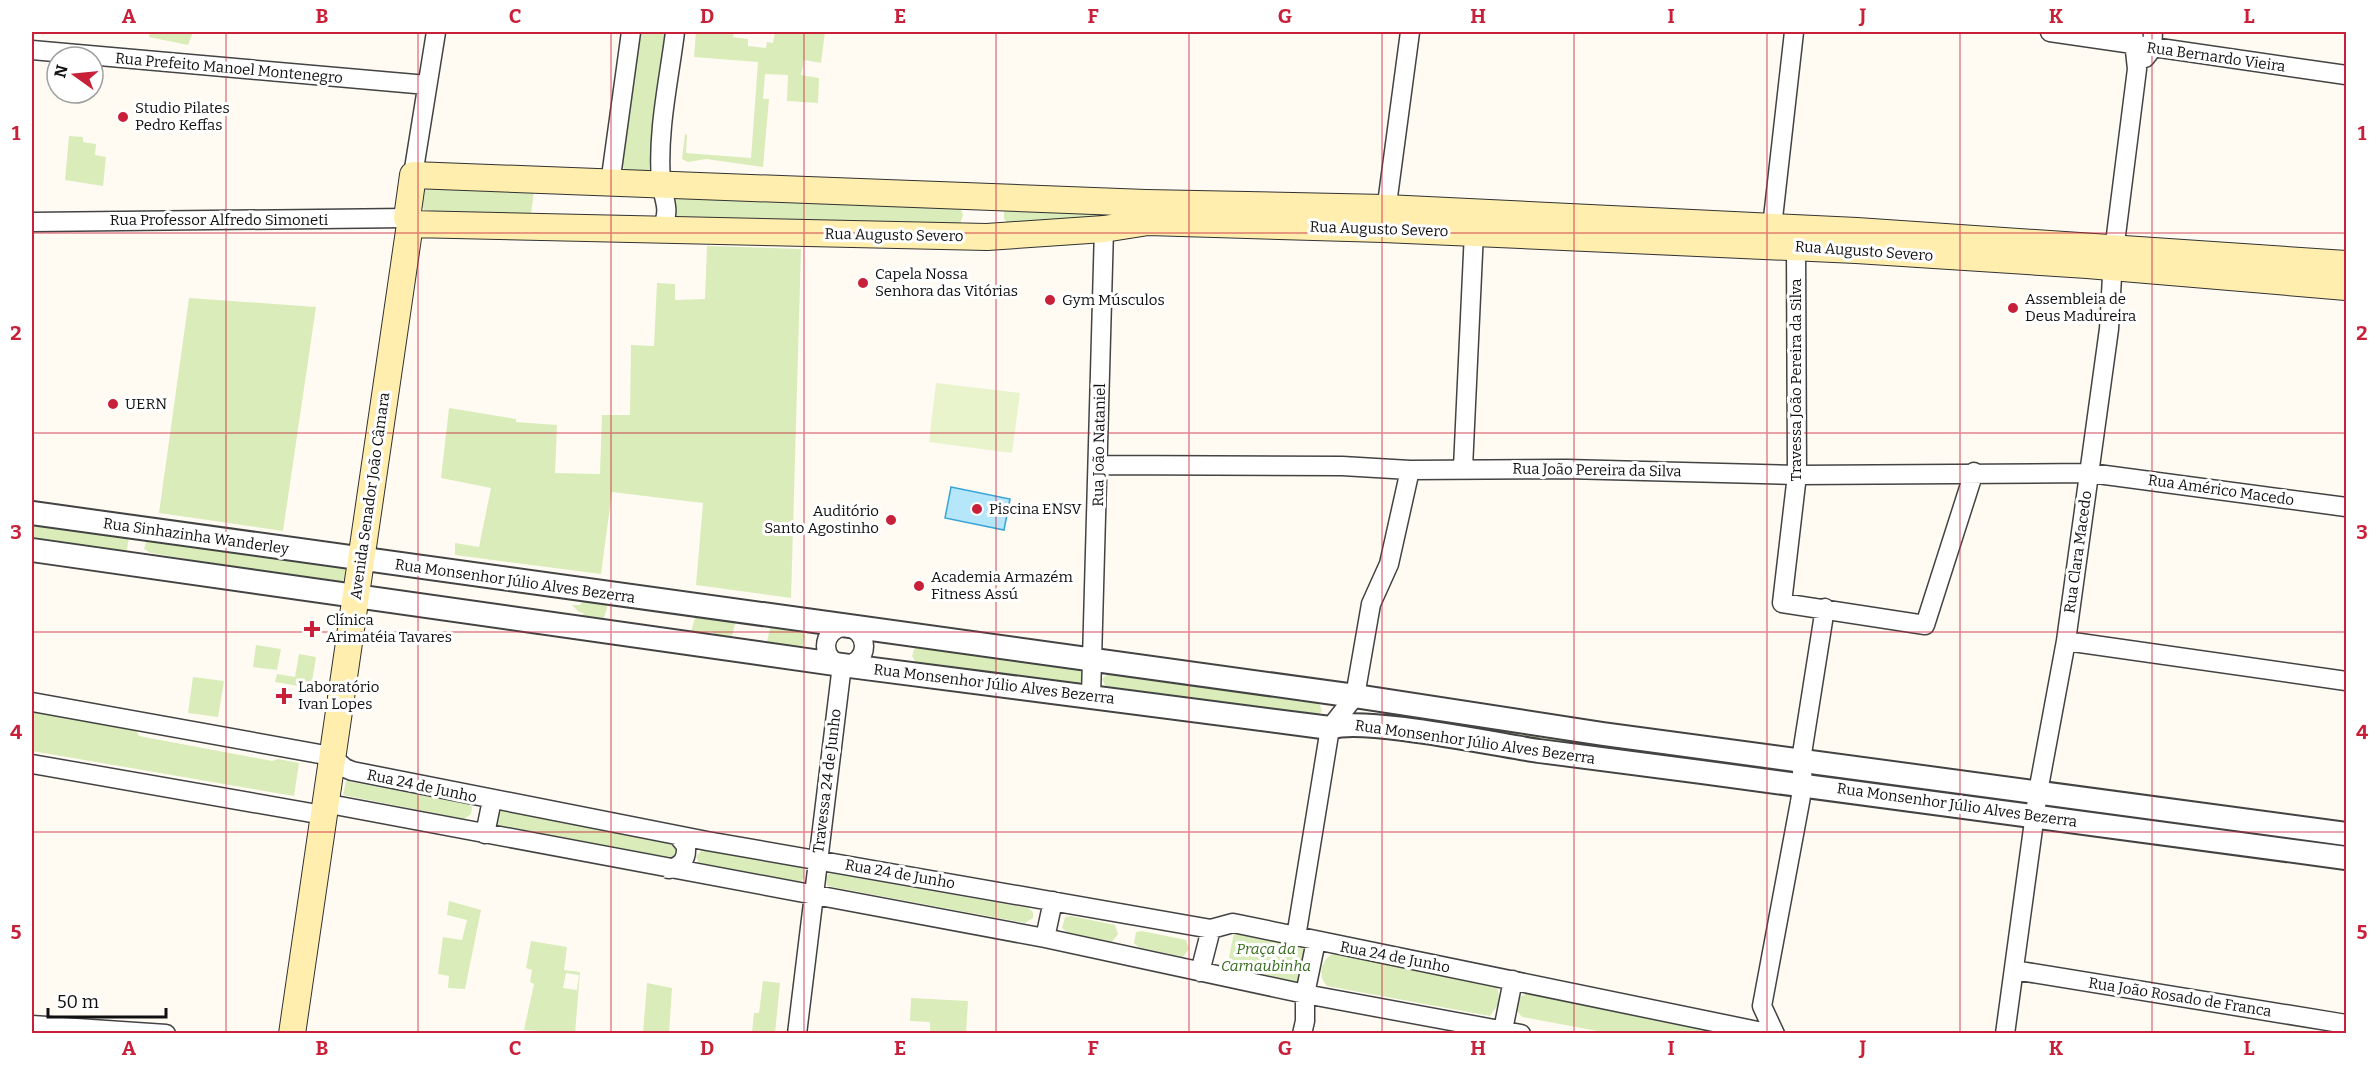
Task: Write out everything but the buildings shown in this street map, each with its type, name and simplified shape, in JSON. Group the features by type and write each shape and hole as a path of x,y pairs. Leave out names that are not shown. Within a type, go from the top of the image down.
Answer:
{"main road":[{"name":"Rua Augusto Severo","path":"413,175 610,184 990,196 1384,219 1474,232 1796,246 1856,240"},
{"name":"Avenida Senador João Câmara","path":"292,1034 409,221 413,175"},
{"path":"959,195 968,211 966,226 960,237"},
{"path":"987,237 978,233 970,218 972,208 990,196"},
{"name":"Rua Augusto Severo","path":"409,221 960,237 1104,228 1148,222 1384,219 1772,227 1856,240 2113,258 2346,264"},
{"name":"Rua Augusto Severo","path":"2113,258 2346,287"}],"street":[{"name":"Avenida Senador João Câmara","path":"413,175 436,32"},
{"path":"610,184 631,32"},
{"path":"661,230 668,202 662,185 660,157 675,32"},
{"path":"1384,219 1410,32"},
{"path":"1772,227 1794,32"},
{"name":"Rua Bernardo Vieira","path":"2050,32 2152,40 2346,75"},
{"name":"Rua Clara Macedo","path":"2005,1034 2038,792 2066,641 2092,473 2109,329 2113,258 2137,69 2133,38"},
{"name":"Rua Clara Macedo","path":"2137,69 2152,40"},
{"name":"Rua Prefeito Manoel Montenegro","path":"32,50 427,85"},
{"name":"Rua Professor Alfredo Simoneti","path":"32,222 409,221"},
{"name":"Rua João Nataniel","path":"1091,696 1094,661 1104,228"},
{"path":"1463,468 1474,232"},
{"name":"Travessa João Pereira da Silva","path":"1796,246 1797,475 1782,603 1925,625 1974,472"},
{"name":"Rua João Pereira da Silva","path":"1098,465 1342,466 1410,470 1463,468 1797,475 2092,473"},
{"path":"1296,937 1330,728 1354,696 1371,604 1389,564 1410,470"},
{"name":"Rua Américo Macedo","path":"2092,473 2346,507"},
{"name":"Rua Sinhazinha Wanderley","path":"32,513 361,558"},
{"path":"133,564 139,528"},
{"path":"32,550 355,596"},
{"name":"Rua Monsenhor Júlio Alves Bezerra","path":"361,558 628,597 2346,834"},
{"name":"Rua Monsenhor Júlio Alves Bezerra","path":"355,596 842,665 1330,728 1341,724 1373,726 1514,747 1803,783 2346,858"},
{"path":"622,634 628,597"},
{"path":"676,642 682,604"},
{"path":"1774,1034 1762,1006 1803,783 1801,760 1826,608"},
{"path":"848,627 861,636 864,646 858,661 842,665 832,661 826,646 827,639 835,630 848,627"},
{"path":"2066,641 2346,681"},
{"name":"Travessa 24 de Junho","path":"797,1034 842,665"},
{"name":"Rua 24 de Junho","path":"32,702 331,756 352,771 678,836 1211,929 1233,923 1774,1034"},
{"path":"32,764 485,834 1045,939 1305,994 1512,1032 1513,980"},
{"path":"485,834 492,800"},
{"path":"669,869 681,864 685,859 686,846 678,836"},
{"path":"701,875 694,866 693,856 698,846 707,841"},
{"path":"1045,939 1053,902"},
{"path":"1200,972 1211,929"},
{"path":"1302,1034 1305,1021 1305,994 1316,941"},
{"name":"Rua João Rosado de Franca","path":"2014,970 2346,1024"},
{"path":"32,1026 166,1034"}],"green space":[{"path":"150,32 193,32 188,45 149,37"},
{"path":"640,32 665,32 649,170 644,173 626,171 622,166"},
{"path":"696,32 729,34 734,32 733,37 748,39 748,46 766,48 767,42 773,43 775,32 825,32 821,63 804,60 801,75 819,78 818,103 787,101 788,75 765,74 763,99 769,99 763,167 706,159 688,162 682,159 685,134 687,135 686,153 751,158 758,62 694,57"},
{"path":"69,136 83,137 83,142 96,144 95,155 106,157 103,186 65,180"},
{"path":"425,188 534,191 531,214 424,211 421,200"},
{"path":"671,196 960,206 963,215 960,224 669,218"},
{"path":"1004,208 1369,214 1110,215 1007,222 1004,219"},
{"path":"707,246 801,249 791,598 696,585 703,503 612,492 601,574 455,555 455,543 479,547 491,488 441,478 449,408 516,419 516,422 557,425 555,473 600,474 602,415 630,415 631,345 654,346 657,283 675,284 675,300 705,299"},
{"path":"189,298 316,307 283,531 159,513"},
{"path":"936,383 1020,393 1012,453 929,442"},
{"path":"32,520 129,537 127,550 120,551 32,538"},
{"path":"147,539 342,567 345,568 345,579 337,585 151,553 144,549"},
{"path":"589,595 606,602 607,608 602,624 576,622 584,613 579,612 572,605 580,605"},
{"path":"696,614 736,620 732,636 713,635 714,632 708,631 707,634 691,632"},
{"path":"771,625 802,630 805,636 802,648 773,650 776,642 770,644 767,641"},
{"path":"916,644 1078,668 1081,673 1080,683 1076,687 916,663 912,656"},
{"path":"256,645 281,649 277,670 253,667"},
{"path":"299,654 316,657 311,688 275,682 277,674 295,677"},
{"path":"1109,673 1318,700 1322,711 1316,717 1107,689 1102,679"},
{"path":"193,677 224,681 218,717 188,713"},
{"path":"32,709 134,727 139,736 272,761 278,759 299,763 294,796 32,751"},
{"path":"1384,711 1786,769 1784,773 1683,763 1382,716"},
{"path":"346,781 468,804 472,807 471,814 464,819 343,795"},
{"path":"498,810 676,843 680,852 673,860 496,825"},
{"path":"703,849 801,866 804,870 804,878 798,884 700,866 696,856"},
{"path":"829,873 1028,908 1033,912 1033,918 1025,923 827,886 826,877"},
{"path":"449,901 481,910 465,989 448,988 449,976 438,974 443,937 462,940 467,920 447,915"},
{"path":"1071,916 1115,925 1118,934 1112,942 1067,932 1062,928 1065,917"},
{"path":"1142,931 1186,940 1189,949 1183,957 1138,947 1134,943 1136,932"},
{"name":"Praça da Carnaubinha","path":"1234,933 1305,948 1297,982 1227,967"},
{"path":"531,941 567,947 564,970 580,972 575,1033 524,1030 534,984 530,982 532,970 526,968","holes":["566,973 579,975 577,990 563,988"]},
{"path":"1332,954 1497,986 1500,1002 1490,1016 1327,986 1321,973 1325,961"},
{"path":"763,981 780,983 775,1033 752,1033 754,1013 759,1013"},
{"path":"647,983 672,988 669,1033 643,1033"},
{"path":"1527,993 1729,1033 1608,1033 1522,1017 1516,1010 1517,999"},
{"path":"911,998 968,1001 966,1033 930,1033 930,1022 910,1021"}],"water":[{"name":"Piscina ENSV","path":"951,487 1010,499 1004,530 945,518"}],"place":[{"name":"Studio Pilates Pedro Keffas","path":"123,117"},
{"name":"Capela Nossa Senhora das Vitórias","path":"863,283"},
{"name":"Gym Músculos","path":"1050,300"},
{"name":"Assembleia de Deus Madureira","path":"2013,308"},
{"name":"UERN","path":"113,404"},
{"name":"Piscina ENSV","path":"977,509"},
{"name":"Auditório Santo Agostinho","path":"891,520"},
{"name":"Academia Armazém Fitness Assú","path":"919,586"},
{"name":"Clínica Arimatéia Tavares","path":"312,629"},
{"name":"Laboratório Ivan Lopes","path":"284,696"}]}
